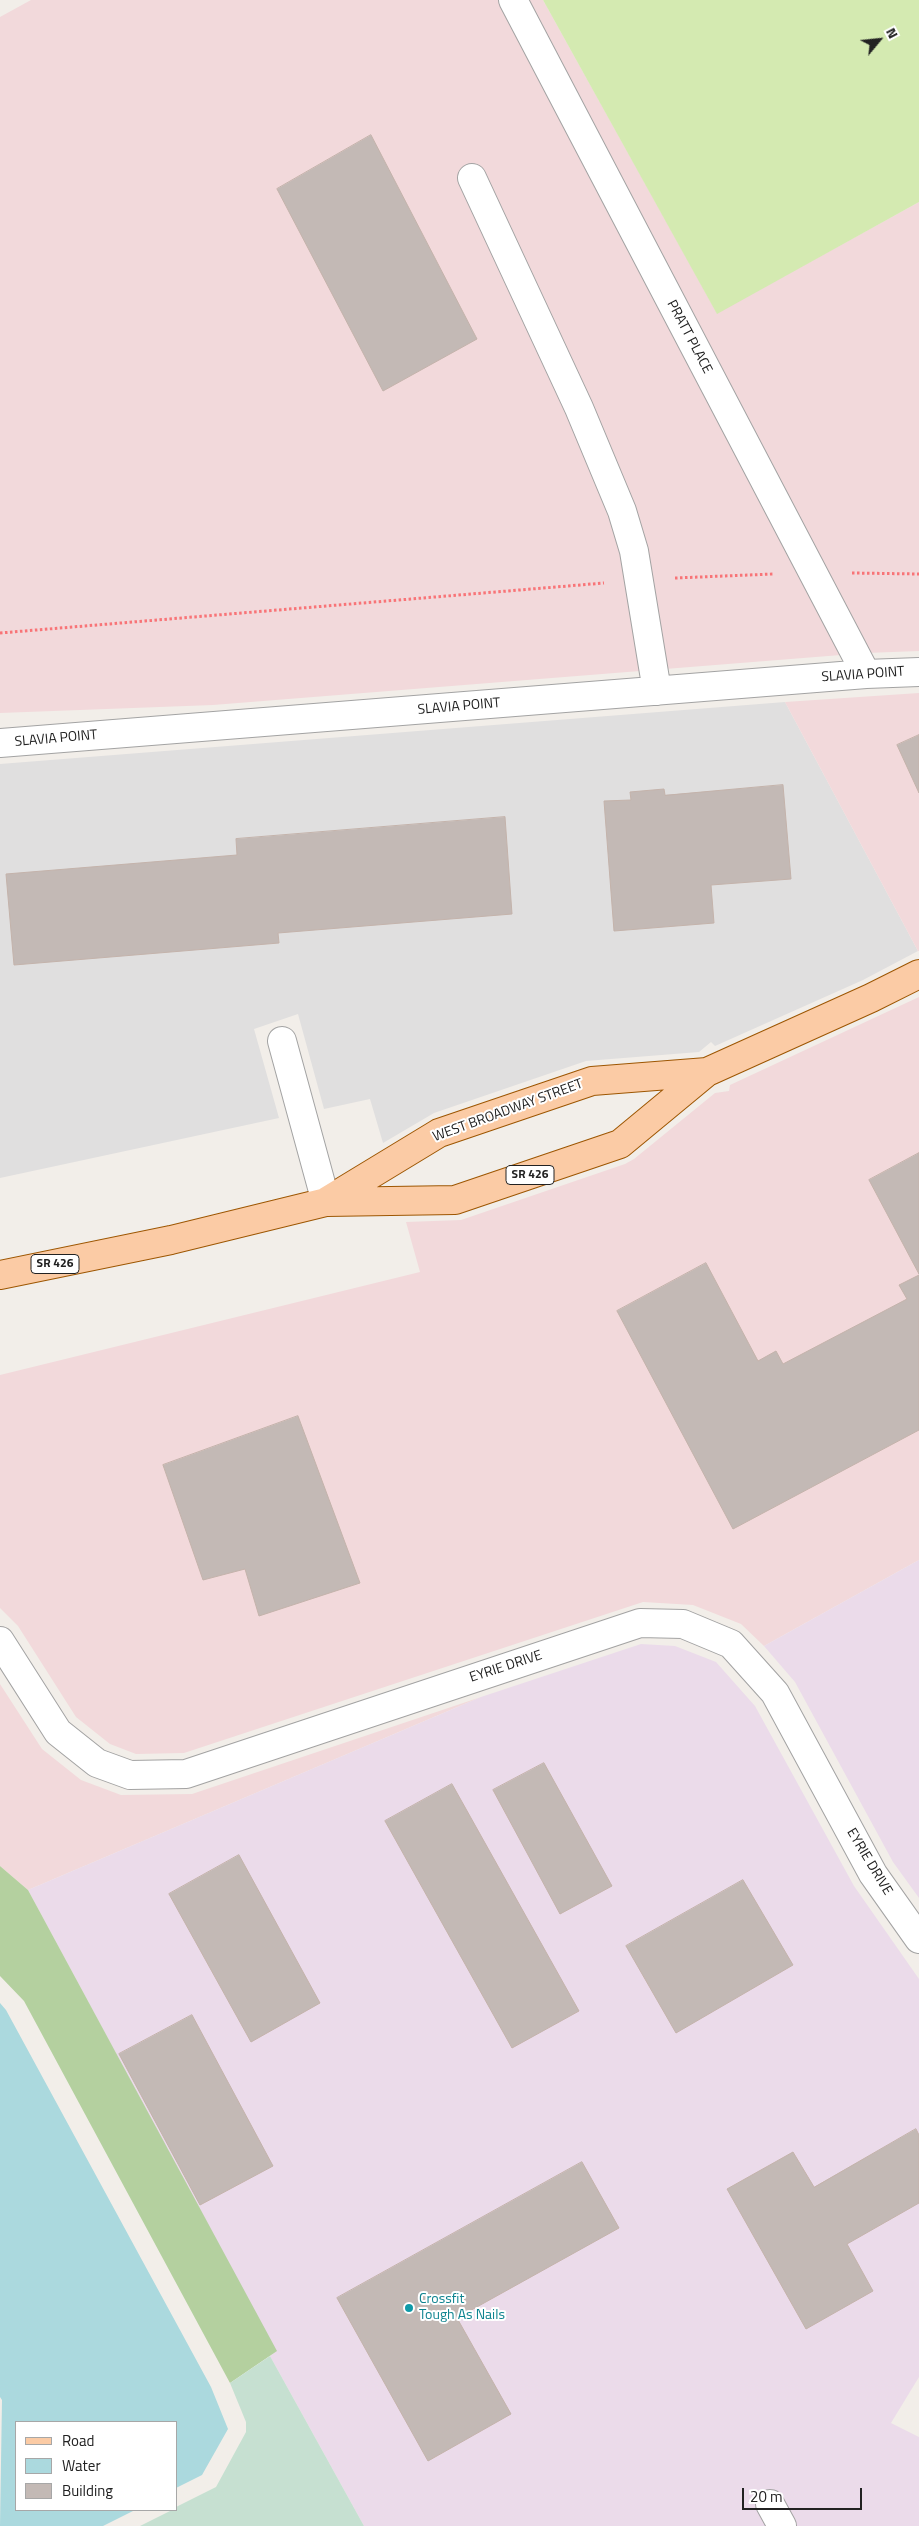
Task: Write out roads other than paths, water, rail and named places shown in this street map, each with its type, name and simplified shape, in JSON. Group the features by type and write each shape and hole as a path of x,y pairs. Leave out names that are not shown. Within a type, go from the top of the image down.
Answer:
{"main road":[{"name":"WEST BROADWAY STREET","path":"0,1275 171,1240 326,1202 455,1200 620,1144 707,1072 871,998 919,974"},
{"name":"WEST BROADWAY STREET","path":"326,1202 439,1133 592,1081 707,1072"}],"street":[{"name":"PRATT PLACE","path":"513,0 866,674"},
{"path":"472,178 603,462 634,551 657,691"},
{"name":"SLAVIA POINT","path":"0,743 866,674 919,672"},
{"path":"282,1041 326,1202"},
{"name":"EYRIE DRIVE","path":"0,1641 58,1732 97,1763 130,1775 186,1774 640,1623 683,1624 731,1644 775,1693 873,1874 919,1938"}],"water":[{"path":"0,2003 6,2010 211,2387 228,2429 202,2475 178,2487 178,2421 15,2421 15,2511 133,2511 103,2526 0,2526 2,2400 0,2397"}],"place":[{"name":"Crossfit Tough As Nails","path":"409,2308"}]}
